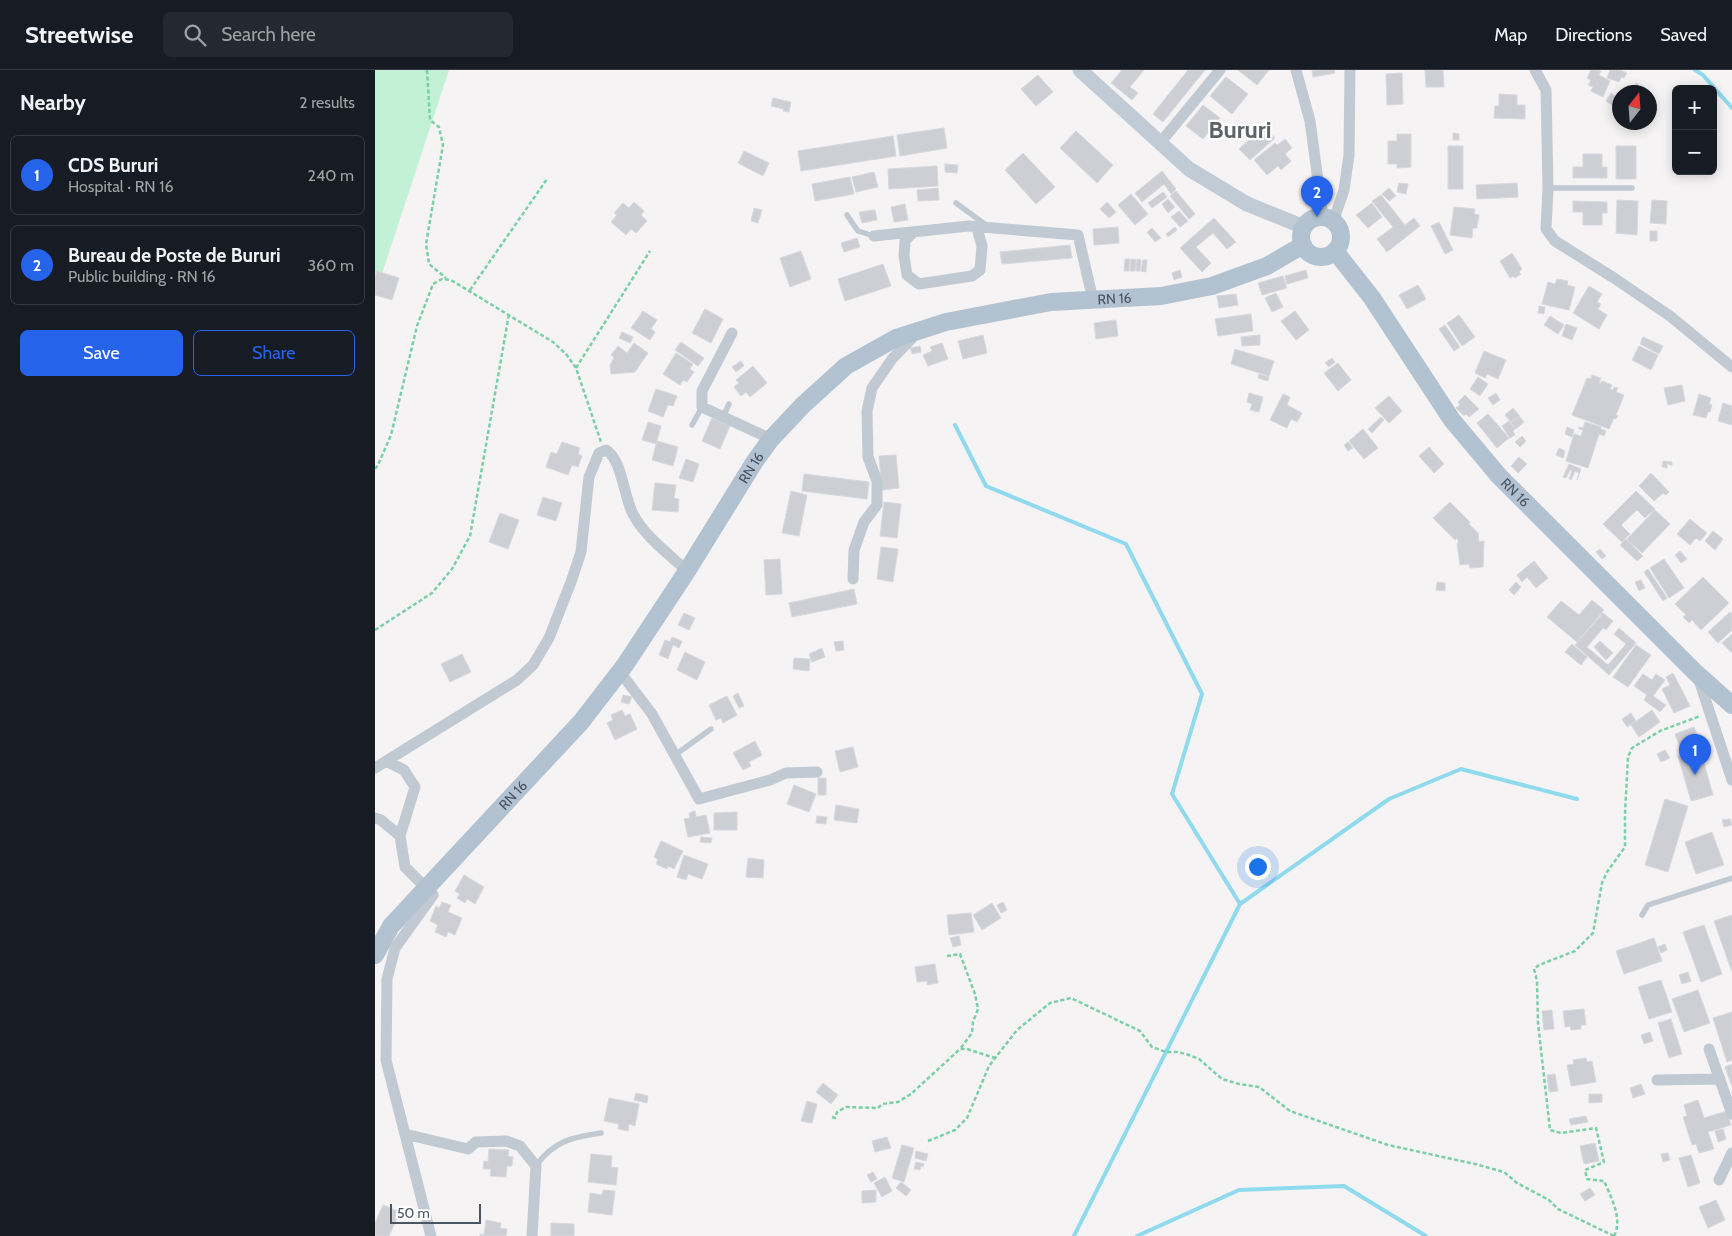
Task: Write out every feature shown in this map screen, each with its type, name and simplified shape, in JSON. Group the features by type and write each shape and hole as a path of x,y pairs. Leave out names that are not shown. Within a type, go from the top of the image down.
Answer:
{"main road":[{"path":"1312,220 1328,220 1340,233 1339,246 1335,251 1324,257 1312,255 1303,246 1301,233 1304,227 1312,220"},
{"name":"RN 16","path":"375,955 391,926 581,722 620,672 771,439 803,405 846,366 895,338 945,322 1051,302 1161,296 1212,286 1267,266 1303,246"},
{"name":"RN 16","path":"1335,251 1372,298 1452,420 1499,476 1697,673 1732,705"}],"street":[{"path":"1160,143 1219,70"},
{"path":"1296,70 1310,121 1328,220"},
{"path":"1328,220 1343,190 1349,154 1349,70"},
{"path":"1535,70 1546,90 1548,188 1546,229 1555,242 1614,278 1670,316 1732,367"},
{"path":"1089,73 1189,169 1247,204 1304,227"},
{"path":"874,236 969,226 1077,235 1093,300"},
{"path":"913,232 905,241 904,256 907,275 919,284 972,276 980,270 982,246 977,228"},
{"path":"853,578 854,550 864,522 877,505 877,481 868,457 867,411 872,388 892,359 921,329"},
{"path":"732,333 701,391 701,407 771,439"},
{"path":"375,768 517,680 533,665 549,638 581,552 589,477 597,455 603,450 610,452 617,465 633,515 649,536 687,571"},
{"path":"620,672 652,714 699,799 787,774 817,772"},
{"path":"1697,673 1732,780"},
{"path":"387,760 404,770 415,787 400,836 405,867 433,895 395,948 387,979 386,1060 431,1236"},
{"path":"375,818 381,820 400,836"},
{"path":"1709,1049 1732,1114"},
{"path":"1657,1080 1720,1079"},
{"path":"405,1134 468,1149 476,1142 507,1141 520,1146 536,1166 532,1236"},
{"path":"1719,1180 1732,1153"}],"lane":[{"path":"1548,188 1632,188"},
{"path":"956,203 992,229"},
{"path":"847,215 858,231 874,236"},
{"path":"723,417 729,404"},
{"path":"692,426 701,407"},
{"path":"675,755 711,729"},
{"path":"1643,915 1647,905 1732,878"},
{"path":"536,1166 545,1153 565,1141 583,1135 601,1133"}],"path":[{"path":"427,70 430,120 439,127 443,145 426,244 429,264 447,279 470,290 553,342 566,354 576,368 603,450"},
{"path":"470,290 547,179"},
{"path":"576,368 650,251"},
{"path":"375,469 391,435 417,326 433,284 437,280 447,279"},
{"path":"375,630 432,592 452,569 470,536 509,314"},
{"path":"928,1141 955,1130 967,1118 989,1066 1017,1030 1050,1003 1071,998 1140,1031 1152,1047 1166,1052 1178,1052 1199,1059 1222,1079 1259,1087 1289,1111 1388,1145 1504,1172 1517,1184 1549,1200 1558,1209 1614,1236 1617,1230 1616,1208 1604,1181 1587,1179 1585,1170 1604,1162 1596,1128 1561,1133 1550,1130 1538,1023 1537,981 1534,969 1539,965 1575,951 1593,932 1602,883 1607,872 1625,847 1628,757 1632,748 1660,731 1709,712"},
{"path":"832,1117 835,1118 837,1112 846,1107 878,1108 882,1104 898,1102 911,1094 960,1050 972,1033 973,1022 978,1008 975,994 960,954 947,956"},
{"path":"960,1050 967,1049 995,1058"}],"green space":[{"path":"375,70 449,70 375,295"}],"building":[{"path":"1122,70 1144,70 1130,87 1138,93 1132,100 1111,83"},
{"path":"1188,70 1205,70 1163,122 1153,114"},
{"path":"1238,70 1269,70 1257,85"},
{"path":"1312,70 1334,70 1335,73 1313,77"},
{"path":"1425,70 1443,70 1444,87 1426,87"},
{"path":"1591,70 1601,71 1599,75 1610,81 1603,97 1591,91 1593,87 1588,85 1591,80 1587,78"},
{"path":"1610,70 1620,70 1627,73 1624,78 1621,77 1619,82 1607,78"},
{"path":"1402,73 1403,104 1387,105 1386,74"},
{"path":"1038,75 1053,92 1036,106 1021,89"},
{"path":"1226,77 1248,94 1232,114 1210,96"},
{"path":"1611,93 1612,105 1606,101"},
{"path":"1499,94 1517,95 1517,105 1525,105 1525,119 1494,118 1495,106 1499,106"},
{"path":"773,98 791,102 789,112 771,106"},
{"path":"1203,105 1220,118 1203,139 1186,126"},
{"path":"1264,126 1275,138 1250,160 1239,149"},
{"path":"944,128 947,148 900,156 897,135"},
{"path":"1076,131 1113,165 1097,183 1060,148"},
{"path":"1453,133 1459,134 1459,140 1453,140"},
{"path":"1397,134 1411,134 1411,167 1397,168 1397,164 1388,164 1388,141 1397,141"},
{"path":"893,136 896,156 801,171 798,151"},
{"path":"1285,139 1292,148 1285,154 1291,161 1281,170 1278,166 1267,175 1254,160 1275,143 1277,145"},
{"path":"1448,146 1463,146 1463,189 1448,189"},
{"path":"1616,146 1636,146 1636,179 1616,179"},
{"path":"744,151 769,163 763,176 738,163"},
{"path":"1023,153 1055,187 1036,204 1005,170"},
{"path":"1583,154 1602,154 1602,167 1607,167 1607,178 1573,178 1573,167 1583,167"},
{"path":"945,164 958,165 957,173 945,172"},
{"path":"937,166 938,186 889,189 888,169"},
{"path":"1162,171 1176,189 1171,194 1164,184 1142,202 1135,193"},
{"path":"874,172 878,187 856,192 852,177"},
{"path":"850,177 854,194 815,201 812,184"},
{"path":"1399,183 1408,184 1406,194 1397,192"},
{"path":"1517,183 1518,197 1477,199 1476,185"},
{"path":"938,188 939,200 918,201 917,190"},
{"path":"1389,188 1396,196 1389,201 1382,194"},
{"path":"1176,191 1195,214 1189,219 1170,196"},
{"path":"1163,192 1167,197 1152,208 1148,203"},
{"path":"1131,194 1148,214 1135,225 1118,205"},
{"path":"1381,195 1405,225 1414,218 1420,226 1387,252 1377,239 1393,227 1372,201"},
{"path":"1168,199 1175,207 1168,213 1162,204"},
{"path":"1617,200 1638,201 1637,235 1616,233"},
{"path":"1652,200 1667,201 1666,224 1650,223"},
{"path":"1573,201 1607,202 1607,213 1602,213 1602,225 1583,225 1583,212 1573,212"},
{"path":"634,202 644,211 641,215 647,221 636,233 631,229 626,235 611,222 617,215 614,213 623,203 629,208"},
{"path":"1107,202 1116,212 1109,218 1100,209"},
{"path":"1372,203 1382,217 1368,228 1356,215"},
{"path":"905,204 908,220 894,222 891,207"},
{"path":"1454,207 1475,209 1474,214 1479,215 1477,228 1473,228 1472,238 1450,235"},
{"path":"754,208 762,210 758,223 751,221"},
{"path":"875,210 877,220 862,223 859,212"},
{"path":"1179,211 1188,221 1180,227 1171,217"},
{"path":"1214,218 1236,242 1227,249 1213,233 1196,247 1211,263 1202,272 1180,248"},
{"path":"1439,222 1453,250 1445,254 1431,226"},
{"path":"1118,227 1119,243 1094,245 1093,229"},
{"path":"1175,227 1177,230 1168,237 1166,234"},
{"path":"1152,228 1161,238 1155,242 1147,232"},
{"path":"1650,231 1657,231 1657,241 1650,241"},
{"path":"857,238 860,247 844,252 841,243"},
{"path":"1070,245 1072,258 1002,264 1000,252"},
{"path":"801,251 811,279 790,287 780,258"},
{"path":"1512,253 1522,269 1519,272 1521,274 1515,278 1513,276 1510,278 1500,261"},
{"path":"1125,259 1130,259 1129,271 1124,271"},
{"path":"1131,259 1136,260 1135,271 1130,271"},
{"path":"1137,259 1141,260 1140,271 1136,271"},
{"path":"1143,260 1147,260 1146,272 1141,271"},
{"path":"883,264 891,286 845,301 838,279"},
{"path":"1180,270 1182,277 1174,280 1172,273"},
{"path":"1306,270 1308,278 1287,284 1285,276"},
{"path":"377,271 399,278 392,300 375,295"},
{"path":"1283,276 1287,288 1262,295 1258,283"},
{"path":"1557,279 1568,281 1567,285 1575,287 1569,310 1542,304 1548,282 1555,284"},
{"path":"1418,285 1426,299 1407,309 1399,295"},
{"path":"1589,286 1602,294 1597,302 1601,304 1598,309 1607,315 1599,329 1573,313"},
{"path":"1276,293 1283,307 1272,312 1265,298"},
{"path":"1236,294 1238,305 1219,308 1217,296"},
{"path":"1539,306 1545,307 1544,314 1538,313"},
{"path":"705,309 723,319 711,343 692,333"},
{"path":"643,311 657,320 651,329 655,332 650,340 631,328"},
{"path":"1295,311 1309,330 1296,340 1281,321"},
{"path":"1251,314 1253,331 1218,336 1215,319"},
{"path":"1459,315 1475,337 1462,346 1447,323"},
{"path":"1550,316 1564,325 1558,334 1544,325"},
{"path":"1116,320 1118,336 1096,339 1094,323"},
{"path":"1566,324 1577,328 1572,340 1562,336"},
{"path":"1445,325 1460,347 1454,351 1439,329"},
{"path":"622,332 633,337 630,343 619,338"},
{"path":"983,335 987,353 963,359 958,341"},
{"path":"1260,335 1260,345 1242,346 1241,337"},
{"path":"1643,337 1663,346 1659,354 1640,344"},
{"path":"681,342 704,358 698,366 675,350"},
{"path":"634,343 648,353 635,372 611,374 610,364 614,357 611,355 618,346 627,353"},
{"path":"942,343 948,359 928,366 923,355 932,351 930,347"},
{"path":"920,346 921,352 912,354 910,348"},
{"path":"1639,346 1658,355 1651,370 1632,360"},
{"path":"1235,349 1274,361 1269,376 1231,364"},
{"path":"1484,351 1506,360 1498,379 1487,374 1485,378 1475,373"},
{"path":"676,353 693,364 690,369 694,372 687,382 683,380 680,385 663,374"},
{"path":"1332,358 1335,362 1329,367 1325,363"},
{"path":"741,361 744,366 736,372 732,367"},
{"path":"1338,363 1351,380 1338,391 1324,373"},
{"path":"753,366 767,383 750,397 746,392 741,396 734,387 739,383 736,380"},
{"path":"1259,374 1269,377 1268,381 1258,378"},
{"path":"1592,375 1601,378 1600,384 1602,381 1612,385 1610,389 1618,388 1616,392 1624,395 1616,415 1618,416 1616,419 1614,418 1609,429 1572,415 1587,378 1591,379"},
{"path":"1478,377 1488,384 1480,396 1470,389"},
{"path":"1682,385 1685,401 1668,405 1664,388"},
{"path":"656,389 677,396 673,406 668,405 663,417 648,411"},
{"path":"1249,393 1263,397 1259,412 1250,410 1252,404 1247,402"},
{"path":"1496,393 1500,400 1493,405 1488,398"},
{"path":"1283,394 1290,397 1287,405 1302,413 1297,422 1291,419 1287,428 1270,420"},
{"path":"1699,394 1711,398 1709,404 1712,405 1706,418 1693,415"},
{"path":"1465,395 1479,409 1469,417 1466,414 1464,416 1456,408 1460,405 1458,402"},
{"path":"1389,396 1402,411 1389,423 1375,408"},
{"path":"1723,403 1732,406 1732,425 1718,421"},
{"path":"1513,408 1520,416 1511,422 1505,415"},
{"path":"1488,414 1509,438 1497,448 1477,423"},
{"path":"1519,416 1524,422 1516,429 1511,423"},
{"path":"1381,417 1384,420 1372,433 1368,429"},
{"path":"712,418 730,426 720,449 702,441"},
{"path":"1509,421 1515,429 1513,431 1515,435 1510,438 1502,426"},
{"path":"648,422 661,426 656,444 642,440"},
{"path":"1585,422 1601,427 1601,429 1606,431 1604,436 1599,434 1588,468 1566,461 1574,434 1581,436 1583,430 1579,429 1579,427 1583,428"},
{"path":"1567,427 1574,430 1572,437 1565,434"},
{"path":"1363,429 1378,448 1364,459 1349,441"},
{"path":"1522,436 1526,441 1520,447 1515,442"},
{"path":"657,441 678,447 673,466 652,460"},
{"path":"562,442 580,448 578,454 582,456 578,467 572,465 568,475 546,467 551,452 557,454"},
{"path":"1348,442 1353,448 1348,451 1344,445"},
{"path":"1429,447 1444,464 1434,473 1419,456"},
{"path":"1559,448 1565,451 1563,458 1556,455"},
{"path":"896,455 899,488 882,490 879,456"},
{"path":"1519,457 1527,464 1518,473 1511,466"},
{"path":"686,459 699,464 693,482 679,478"},
{"path":"1663,461 1672,462 1672,466 1667,463 1667,468 1662,467"},
{"path":"1569,464 1581,469 1577,480 1579,473 1575,471 1571,480 1569,479 1572,471 1570,470 1566,478 1563,477"},
{"path":"1651,473 1669,492 1666,495 1663,493 1654,501 1639,486"},
{"path":"804,474 869,482 867,499 802,491"},
{"path":"655,483 676,485 674,498 679,499 678,512 652,510"},
{"path":"791,491 807,495 799,536 782,533"},
{"path":"1636,491 1655,509 1645,518 1637,510 1621,525 1630,534 1622,542 1603,524"},
{"path":"543,497 562,503 556,521 537,515"},
{"path":"884,502 901,504 897,538 880,536"},
{"path":"1450,502 1478,533 1479,542 1484,541 1483,567 1470,568 1469,564 1460,565 1457,538 1455,540 1433,518"},
{"path":"1655,510 1670,524 1642,553 1627,539"},
{"path":"500,513 519,520 508,549 489,542"},
{"path":"1690,519 1707,533 1700,541 1696,538 1690,545 1677,534"},
{"path":"1713,531 1723,539 1715,550 1705,541"},
{"path":"1626,539 1643,556 1637,561 1620,545"},
{"path":"881,547 898,549 893,582 877,579"},
{"path":"1600,549 1606,556 1602,559 1596,552"},
{"path":"1680,551 1687,559 1681,563 1675,555"},
{"path":"780,559 782,594 766,595 764,560"},
{"path":"1664,559 1684,588 1669,598 1650,568"},
{"path":"1534,561 1548,578 1536,588 1527,577 1522,582 1517,575"},
{"path":"1648,569 1667,598 1663,601 1644,572"},
{"path":"1703,577 1729,603 1701,630 1692,620 1689,623 1683,617 1686,615 1675,604"},
{"path":"1641,580 1645,588 1639,591 1635,582"},
{"path":"1437,582 1445,583 1445,591 1436,590"},
{"path":"1516,582 1521,587 1514,595 1509,590"},
{"path":"854,589 857,604 792,617 789,603"},
{"path":"1592,600 1604,610 1577,642 1547,617 1561,601 1579,615"},
{"path":"1730,612 1732,614 1732,630 1718,643 1708,632"},
{"path":"684,613 695,618 689,630 678,625"},
{"path":"1603,613 1613,621 1606,630 1603,628 1587,647 1608,665 1626,644 1614,634 1619,628 1636,643 1609,675 1575,645"},
{"path":"1732,634 1732,653 1722,643"},
{"path":"672,637 682,641 679,648 673,645 668,659 659,655 665,640 670,642"},
{"path":"843,641 844,650 836,651 834,642"},
{"path":"1600,641 1613,653 1606,660 1594,647"},
{"path":"1572,644 1587,657 1581,665 1565,652"},
{"path":"1636,645 1651,655 1628,687 1613,677"},
{"path":"822,648 825,657 812,662 809,654"},
{"path":"685,652 705,662 697,680 677,670"},
{"path":"462,654 471,672 450,682 441,664"},
{"path":"794,658 810,659 809,671 793,669"},
{"path":"1673,673 1690,706 1674,713 1662,689 1670,685 1666,677"},
{"path":"1643,674 1652,680 1656,674 1665,680 1653,696 1666,705 1660,712 1644,700 1647,695 1634,686"},
{"path":"738,693 744,706 739,708 733,696"},
{"path":"623,695 632,697 629,704 621,702"},
{"path":"727,696 737,715 723,723 721,718 716,720 709,705"},
{"path":"622,710 625,716 630,714 637,729 615,740 607,723 613,720 611,715"},
{"path":"1652,710 1660,722 1639,737 1631,725"},
{"path":"1631,713 1636,721 1627,727 1622,719"},
{"path":"1694,727 1700,742 1681,749 1675,734"},
{"path":"755,741 762,755 749,762 751,766 743,770 733,753"},
{"path":"853,747 858,767 840,772 835,751"},
{"path":"1700,749 1713,795 1691,801 1678,756"},
{"path":"1665,750 1670,758 1661,762 1657,754"},
{"path":"818,778 826,778 826,795 818,795"},
{"path":"794,785 816,794 809,812 787,804"},
{"path":"1665,799 1688,806 1668,872 1645,865"},
{"path":"836,805 859,809 857,823 834,820"},
{"path":"695,811 696,817 706,815 710,833 688,837 684,819 690,818 689,813"},
{"path":"737,812 737,830 714,830 714,813"},
{"path":"817,816 827,817 826,824 816,823"},
{"path":"1730,819 1732,825 1724,827 1722,820"},
{"path":"1712,832 1724,865 1696,874 1685,842"},
{"path":"701,837 712,838 711,843 700,842"},
{"path":"661,841 683,851 674,869 668,866 667,869 656,864 658,859 654,857"},
{"path":"684,855 708,864 702,879 688,874 686,880 677,877"},
{"path":"748,858 764,860 763,878 746,877"},
{"path":"464,875 484,887 475,904 467,899 465,903 457,898 460,894 455,891"},
{"path":"442,902 451,905 448,912 462,918 455,935 448,932 446,937 435,932 438,925 430,921 436,906 439,908"},
{"path":"1003,902 1007,910 1001,913 997,905"},
{"path":"992,903 1001,918 982,930 973,915"},
{"path":"971,913 974,932 949,935 947,915"},
{"path":"1732,915 1732,972 1714,921"},
{"path":"1704,925 1722,974 1701,982 1683,932"},
{"path":"959,936 961,945 953,947 950,938"},
{"path":"1654,938 1662,961 1624,974 1616,951"},
{"path":"1665,944 1667,950 1661,953 1658,947"},
{"path":"935,964 938,983 927,985 927,981 917,982 915,967"},
{"path":"1688,972 1691,981 1682,984 1679,975"},
{"path":"1661,980 1672,1012 1649,1019 1638,987"},
{"path":"1698,990 1710,1023 1684,1032 1672,999"},
{"path":"1584,1009 1586,1025 1581,1025 1581,1029 1571,1030 1570,1026 1565,1027 1563,1011"},
{"path":"1552,1010 1554,1029 1544,1030 1542,1011"},
{"path":"1732,1012 1732,1060 1727,1062 1713,1018"},
{"path":"1671,1019 1682,1054 1669,1058 1658,1023"},
{"path":"1650,1032 1653,1041 1644,1044 1641,1035"},
{"path":"1586,1058 1587,1062 1592,1061 1596,1082 1571,1086 1567,1065 1574,1064 1573,1060"},
{"path":"1732,1064 1732,1087 1725,1067"},
{"path":"1555,1074 1558,1091 1549,1092 1547,1075"},
{"path":"823,1083 838,1095 831,1104 816,1092"},
{"path":"1641,1084 1645,1094 1633,1098 1630,1088"},
{"path":"636,1093 648,1096 647,1103 634,1100"},
{"path":"1589,1094 1602,1094 1602,1102 1589,1103"},
{"path":"609,1098 639,1104 635,1126 629,1124 628,1131 618,1129 619,1124 604,1121"},
{"path":"1698,1100 1704,1118 1727,1111 1731,1125 1708,1132 1714,1149 1699,1153 1696,1144 1692,1145 1683,1117 1687,1116 1684,1105"},
{"path":"807,1101 817,1104 812,1123 801,1121"},
{"path":"1586,1116 1588,1122 1571,1125 1569,1119"},
{"path":"1723,1129 1726,1139 1718,1142 1715,1131"},
{"path":"887,1137 891,1148 875,1152 872,1141"},
{"path":"1595,1143 1599,1161 1584,1164 1580,1146"},
{"path":"902,1145 914,1148 904,1182 892,1178"},
{"path":"489,1149 509,1150 508,1156 513,1157 512,1166 507,1166 506,1177 490,1176 491,1169 483,1169 484,1161 488,1162"},
{"path":"916,1151 928,1154 926,1161 915,1158"},
{"path":"1668,1153 1670,1160 1663,1162 1661,1154"},
{"path":"591,1154 612,1156 611,1167 618,1168 616,1185 588,1182"},
{"path":"1691,1155 1700,1183 1688,1187 1679,1158"},
{"path":"916,1162 924,1164 920,1170 914,1169"},
{"path":"873,1172 877,1179 871,1182 867,1175"},
{"path":"885,1177 892,1191 882,1197 874,1183"},
{"path":"901,1182 911,1190 906,1196 896,1188"},
{"path":"1590,1188 1595,1195 1585,1201 1580,1194"},
{"path":"603,1190 615,1191 612,1215 588,1212 590,1193 602,1195"},
{"path":"876,1190 876,1202 862,1203 862,1191"},
{"path":"1716,1200 1725,1220 1708,1228 1699,1207"},
{"path":"383,1205 400,1212 389,1236 375,1236 375,1223"},
{"path":"486,1220 501,1223 500,1228 507,1229 506,1236 480,1236 480,1234 484,1235"},
{"path":"551,1223 574,1224 574,1236 551,1236"}],"waterway":[{"path":"1695,70 1703,75 1732,108"},
{"path":"955,425 986,486 1126,544 1202,694 1172,794 1240,904 1074,1236"},
{"path":"1240,904 1389,799 1461,769 1577,799"},
{"path":"1137,1236 1239,1190 1344,1186 1426,1236"}],"place":[{"name":"Bureau de Poste de Bururi","path":"1317,217"},
{"name":"CDS Bururi","path":"1695,775"}],"district":[{"name":"Bururi","path":"1240,129"}]}
